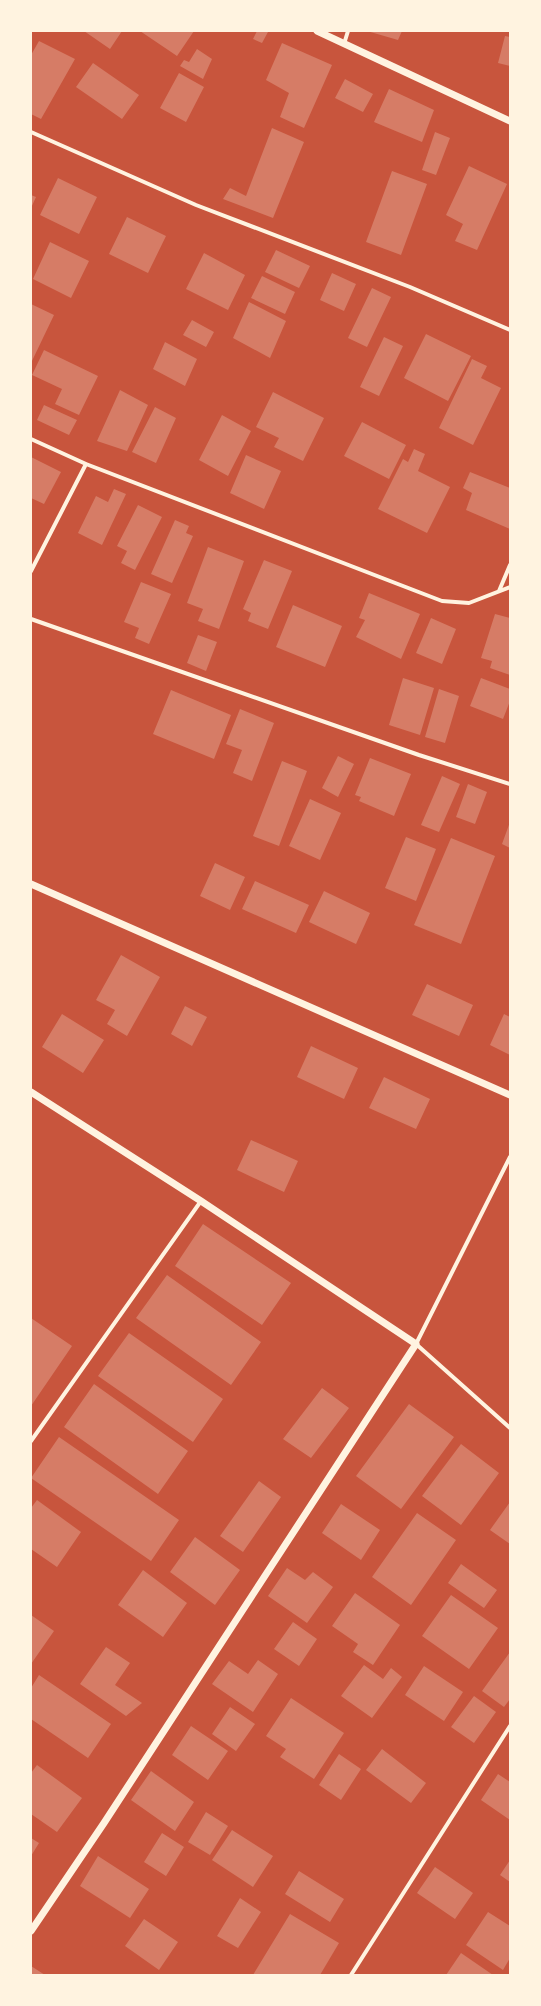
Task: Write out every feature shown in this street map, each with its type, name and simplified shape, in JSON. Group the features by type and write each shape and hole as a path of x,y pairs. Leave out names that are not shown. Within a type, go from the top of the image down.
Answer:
{"street":[{"path":"317,31 510,121"},
{"path":"344,44 348,31"},
{"path":"31,132 196,205 410,287 510,330"},
{"path":"31,439 86,464 442,601 469,603 510,587"},
{"path":"31,572 86,464"},
{"path":"499,591 510,565"},
{"path":"31,619 419,755 510,784"},
{"path":"31,884 510,1095"},
{"path":"31,1092 201,1201 416,1344 510,1428"},
{"path":"31,1931 113,1810 416,1344 510,1157"},
{"path":"31,1441 201,1201"},
{"path":"351,1975 510,1726"}],"building":[{"path":"84,31 122,31 110,49"},
{"path":"140,31 194,31 177,56"},
{"path":"257,31 268,32 262,43 253,39"},
{"path":"367,31 402,31 398,40"},
{"path":"505,36 510,37 510,66 498,63"},
{"path":"39,41 75,59 41,119 31,114 31,55"},
{"path":"282,43 332,65 304,128 280,117 289,93 266,80"},
{"path":"197,49 212,59 203,79 180,66 184,60 189,62"},
{"path":"93,63 139,95 122,119 76,87"},
{"path":"179,73 204,87 186,122 160,108"},
{"path":"345,79 373,94 363,112 335,98"},
{"path":"389,89 434,110 422,142 374,122"},
{"path":"272,128 304,142 273,218 223,199 230,188 246,196"},
{"path":"435,132 450,138 436,175 422,170"},
{"path":"469,166 507,184 477,250 455,241 463,224 446,215"},
{"path":"392,171 427,184 401,255 366,242"},
{"path":"58,178 97,197 79,234 40,215"},
{"path":"31,195 36,197 31,208"},
{"path":"127,217 166,236 148,273 109,254"},
{"path":"50,242 89,261 71,298 33,279"},
{"path":"276,250 310,266 299,288 265,272"},
{"path":"204,253 245,275 228,310 186,289"},
{"path":"332,273 356,284 344,311 320,300"},
{"path":"262,276 295,292 285,314 251,298"},
{"path":"372,288 391,297 367,347 348,338"},
{"path":"249,302 286,321 270,358 233,338"},
{"path":"31,304 54,315 31,363"},
{"path":"192,320 214,332 206,347 183,335"},
{"path":"426,334 471,356 448,401 404,378"},
{"path":"384,337 403,346 379,396 360,387"},
{"path":"165,342 197,359 185,386 153,369"},
{"path":"44,350 98,376 79,415 55,404 62,389 32,375"},
{"path":"472,359 487,366 481,378 501,388 473,445 439,428"},
{"path":"120,390 148,405 127,451 97,441"},
{"path":"273,392 324,418 303,461 274,447 279,438 256,427"},
{"path":"44,405 77,420 69,435 37,420"},
{"path":"155,407 176,418 156,463 132,452"},
{"path":"222,415 251,431 228,476 199,460"},
{"path":"362,422 406,445 389,479 344,456"},
{"path":"414,449 425,454 418,471 450,487 427,533 378,509 403,459 408,462"},
{"path":"246,455 281,471 264,509 230,493"},
{"path":"31,457 61,472 44,504 31,498"},
{"path":"470,472 510,488 510,529 466,510 472,493 463,488"},
{"path":"114,489 126,494 102,545 78,533 96,496 108,502"},
{"path":"138,505 162,517 135,570 121,563 127,551 117,546"},
{"path":"175,520 189,526 186,533 193,536 172,583 151,574"},
{"path":"208,547 244,561 219,629 198,621 203,609 187,603"},
{"path":"264,560 292,571 268,629 248,621 251,613 243,609"},
{"path":"141,582 171,594 149,644 135,638 139,628 124,622"},
{"path":"369,593 420,614 401,659 356,637 365,620 359,618"},
{"path":"293,605 342,626 325,667 276,647"},
{"path":"495,614 510,618 510,675 490,668 492,661 481,658"},
{"path":"431,618 456,629 442,664 416,653"},
{"path":"198,635 217,642 206,671 187,663"},
{"path":"403,678 434,688 420,735 389,725"},
{"path":"481,678 510,689 510,701 503,719 470,706"},
{"path":"439,689 459,696 445,743 425,737"},
{"path":"171,690 231,715 214,759 153,734"},
{"path":"240,709 274,723 252,781 233,773 242,750 226,744"},
{"path":"338,756 354,764 338,797 322,788"},
{"path":"370,758 411,774 394,816 359,801 361,797 355,795"},
{"path":"282,761 307,771 279,846 253,836"},
{"path":"442,776 460,784 439,832 421,825"},
{"path":"468,784 487,792 475,824 456,817"},
{"path":"310,799 341,813 320,860 289,846"},
{"path":"510,822 510,848 502,844"},
{"path":"406,837 436,849 416,901 385,888"},
{"path":"451,838 495,856 461,944 414,925"},
{"path":"215,863 245,877 230,910 200,896"},
{"path":"255,881 309,905 296,933 242,909"},
{"path":"324,891 370,913 356,944 309,922"},
{"path":"121,955 160,977 127,1036 107,1024 115,1010 96,1000"},
{"path":"427,984 473,1005 459,1036 412,1015"},
{"path":"185,1006 207,1017 192,1046 171,1034"},
{"path":"62,1014 104,1040 83,1073 42,1047"},
{"path":"504,1014 510,1017 510,1055 490,1045"},
{"path":"311,1046 358,1068 344,1099 297,1077"},
{"path":"384,1077 430,1099 416,1129 369,1108"},
{"path":"251,1140 298,1161 284,1192 237,1170"},
{"path":"203,1224 291,1283 262,1325 175,1266"},
{"path":"167,1275 261,1342 231,1385 136,1318"},
{"path":"31,1318 72,1346 31,1406"},
{"path":"129,1333 223,1399 193,1442 98,1376"},
{"path":"94,1384 188,1451 158,1494 64,1427"},
{"path":"322,1388 349,1408 311,1458 283,1439"},
{"path":"409,1404 454,1437 401,1509 356,1476"},
{"path":"59,1437 179,1520 151,1561 31,1478"},
{"path":"461,1444 499,1473 461,1525 422,1496"},
{"path":"259,1481 281,1497 243,1552 220,1536"},
{"path":"37,1500 81,1532 57,1567 31,1549 31,1508"},
{"path":"510,1502 510,1544 490,1530"},
{"path":"341,1504 380,1530 361,1560 322,1533"},
{"path":"417,1513 456,1540 411,1605 372,1577"},
{"path":"195,1537 240,1570 215,1605 170,1572"},
{"path":"461,1564 497,1590 484,1608 448,1583"},
{"path":"287,1568 305,1580 313,1572 333,1587 307,1623 268,1596"},
{"path":"143,1570 187,1603 163,1637 118,1605"},
{"path":"355,1593 400,1625 373,1665 353,1652 358,1644 332,1626"},
{"path":"451,1595 498,1628 469,1669 422,1636"},
{"path":"31,1615 54,1631 31,1664"},
{"path":"293,1622 317,1639 299,1666 274,1649"},
{"path":"106,1647 130,1663 115,1685 142,1703 126,1716 80,1684"},
{"path":"510,1652 510,1699 504,1707 482,1691"},
{"path":"258,1660 278,1674 253,1712 212,1684 229,1661 248,1674"},
{"path":"364,1665 383,1679 391,1668 402,1677 372,1718 341,1696"},
{"path":"424,1666 463,1692 444,1721 405,1695"},
{"path":"39,1675 111,1724 88,1758 31,1719 31,1688"},
{"path":"474,1696 496,1712 474,1743 451,1727"},
{"path":"291,1698 344,1733 314,1779 280,1757 286,1749 266,1736"},
{"path":"230,1707 255,1724 236,1751 212,1734"},
{"path":"191,1726 228,1751 208,1780 172,1755"},
{"path":"382,1749 426,1783 411,1803 366,1770"},
{"path":"339,1754 361,1769 341,1800 319,1785"},
{"path":"37,1765 82,1798 57,1832 31,1814 31,1773"},
{"path":"151,1771 194,1802 175,1831 131,1800"},
{"path":"498,1774 510,1782 510,1820 481,1800"},
{"path":"206,1812 228,1826 210,1855 188,1842"},
{"path":"232,1830 273,1856 253,1887 212,1860"},
{"path":"162,1833 184,1847 166,1876 144,1862"},
{"path":"31,1838 39,1843 31,1856"},
{"path":"98,1856 149,1889 130,1918 80,1886"},
{"path":"510,1860 510,1882 500,1875"},
{"path":"435,1867 473,1893 455,1919 417,1893"},
{"path":"299,1871 344,1899 330,1922 285,1894"},
{"path":"240,1898 261,1912 238,1948 217,1936"},
{"path":"488,1912 510,1926 510,1958 503,1970 466,1945"},
{"path":"290,1914 339,1943 320,1975 253,1975"},
{"path":"144,1919 178,1942 159,1970 125,1946"},
{"path":"461,1953 493,1975 446,1975"},
{"path":"31,1966 45,1975 31,1975"}]}
